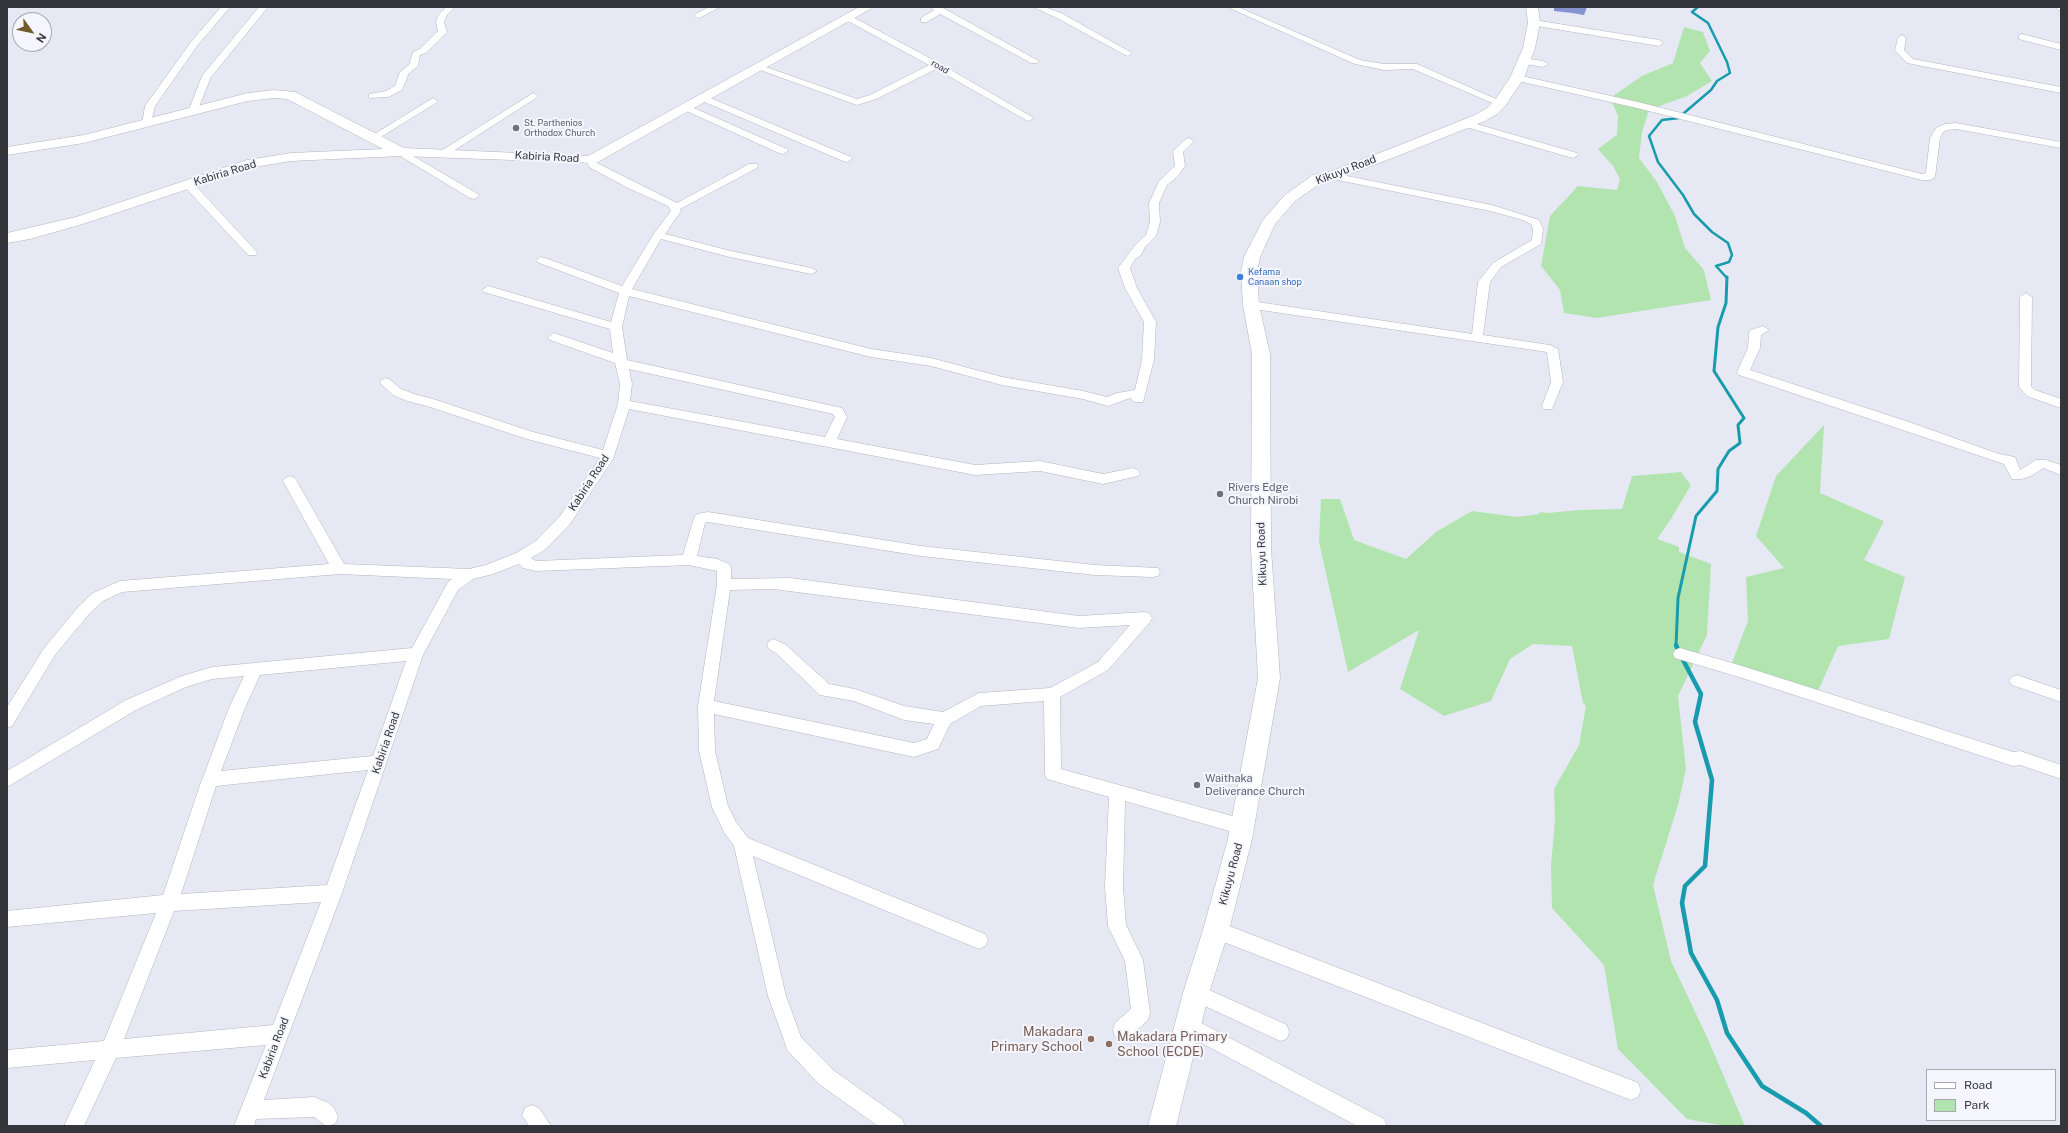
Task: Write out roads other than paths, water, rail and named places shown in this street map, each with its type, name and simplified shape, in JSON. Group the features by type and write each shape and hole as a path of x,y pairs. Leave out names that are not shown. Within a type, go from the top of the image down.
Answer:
{"main road":[{"path":"591,160 868,7"},
{"name":"Kikuyu Road","path":"1162,1126 1196,993 1216,930 1243,827 1269,678 1262,549 1260,408 1261,354 1251,305 1249,272 1252,257 1268,223 1290,198 1318,178 1332,176 1466,124 1486,114 1500,103 1521,70 1529,48 1533,15"},
{"path":"7,151 84,139 248,97 274,94 290,95 401,152"},
{"name":"Kabiria Road","path":"7,238 30,234 81,220 252,163 291,157 401,152 591,160"}],"street":[{"path":"147,124 150,106 194,44 226,7"},
{"path":"193,112 207,76 264,7"},
{"path":"372,96 388,94 399,88 405,72 413,66 416,54 423,51 442,32 440,22 443,14 451,7"},
{"path":"698,15 716,7"},
{"path":"1037,7 1060,16 1128,53"},
{"path":"1232,7 1358,62 1372,66 1405,65 1419,68 1500,103"},
{"path":"924,20 937,8 1034,61"},
{"path":"1533,15 1659,43"},
{"name":"road","path":"849,18 1029,118"},
{"path":"1902,38 1899,50 1910,61 2061,90"},
{"path":"2022,38 2061,47"},
{"path":"1521,70 1543,64"},
{"path":"757,67 857,102 873,97 936,65"},
{"path":"1521,70 1638,105 1922,177 1930,177 1935,138 1939,130 1945,127 1956,126 2061,145"},
{"path":"443,153 533,96"},
{"path":"703,98 847,158"},
{"path":"373,138 433,101"},
{"path":"685,107 783,151"},
{"path":"1466,124 1573,155"},
{"path":"541,260 625,291 871,353 931,362 1002,382 1083,395 1108,402 1117,397 1132,393 1139,399 1148,360 1150,322 1131,288 1124,268 1131,257 1137,253 1140,246 1150,236 1155,222 1154,203 1163,183 1173,175 1180,166 1178,151 1189,141"},
{"path":"401,152 474,196"},
{"name":"Kabiria Road","path":"247,1118 333,893 416,654 454,586 470,574 488,570 521,557 541,545 565,520 608,456 624,404 626,384 616,327 625,291 658,235 676,211 672,204 632,186 593,165 591,160"},
{"path":"675,208 753,166"},
{"path":"1332,176 1492,208 1524,217 1535,222 1538,229 1537,242 1504,261 1492,270 1484,282 1477,339"},
{"path":"188,184 252,253"},
{"path":"658,235 730,254 811,271"},
{"path":"488,290 616,327"},
{"path":"2026,297 2025,387 2031,393 2061,404"},
{"path":"1251,305 1550,350 1554,352 1556,382 1548,406"},
{"path":"1763,330 1756,333 1754,348 1743,372 1828,399 1998,458 2010,460 2012,469 2017,476 2028,472 2041,463 2061,470"},
{"path":"554,337 621,362 838,411 842,417 829,442"},
{"path":"385,382 397,392 411,398 429,402 531,436 608,456"},
{"path":"624,404 975,470 1040,466 1103,479 1133,473"},
{"path":"290,481 335,563 340,569"},
{"path":"689,560 699,522 702,518 708,517 921,551 1095,570 1153,572"},
{"path":"521,557 528,564 536,566 689,560 717,564 724,568 724,585 706,706 707,751 720,807 730,827 742,843 777,996 794,1043 826,1077 895,1126"},
{"path":"7,721 50,651 84,610 98,597 120,587 340,569 470,574"},
{"path":"706,706 914,750 932,744 945,719 979,700 1052,694 1103,666 1145,618 1079,622 790,584 773,583 724,585"},
{"path":"774,645 781,648 825,690 855,695 904,713 945,719"},
{"path":"7,780 131,705 182,682 212,673 416,654"},
{"path":"1680,654 1739,671 2013,759 2020,758 2061,772"},
{"path":"74,1126 110,1050 169,903 237,708 255,669"},
{"path":"2017,681 2061,696"},
{"path":"1052,694 1053,774 1243,827"},
{"path":"211,779 379,762"},
{"path":"1117,792 1114,887 1117,926 1134,960 1141,1012 1122,1030"},
{"path":"742,843 979,940"},
{"path":"7,919 169,903 333,893"},
{"path":"1216,930 1631,1090"},
{"path":"1196,993 1280,1032"},
{"path":"1188,1025 1377,1126"},
{"path":"7,1059 280,1034"},
{"path":"247,1118 314,1107 322,1110 328,1117"}],"waterway":[{"path":"1684,113 1711,90 1717,81 1730,73 1727,62 1708,23 1692,12 1698,7"},
{"path":"1679,118 1662,120 1649,136 1658,162 1683,195 1694,214 1712,232 1728,243 1732,255 1729,262 1716,266 1727,278"},
{"path":"1676,645 1678,598 1696,516 1717,491 1718,469 1729,451 1740,443 1738,425 1744,418 1714,371 1718,327 1726,303 1727,278"},
{"path":"1676,645 1679,652"},
{"path":"1682,658 1701,694 1695,722 1712,780 1705,866 1685,886 1682,903 1691,953 1717,1000 1727,1033 1762,1086 1806,1113 1821,1126"}],"place":[{"name":"St. Parthenios Orthodox Church","path":"516,128"},
{"name":"Kefama Canaan shop","path":"1240,277"},
{"name":"Rivers Edge Church Nirobi","path":"1220,494"},
{"name":"Waithaka Deliverance Church","path":"1197,785"},
{"name":"Makadara Primary School","path":"1091,1039"},
{"name":"Makadara Primary School (ECDE)","path":"1109,1044"}]}
